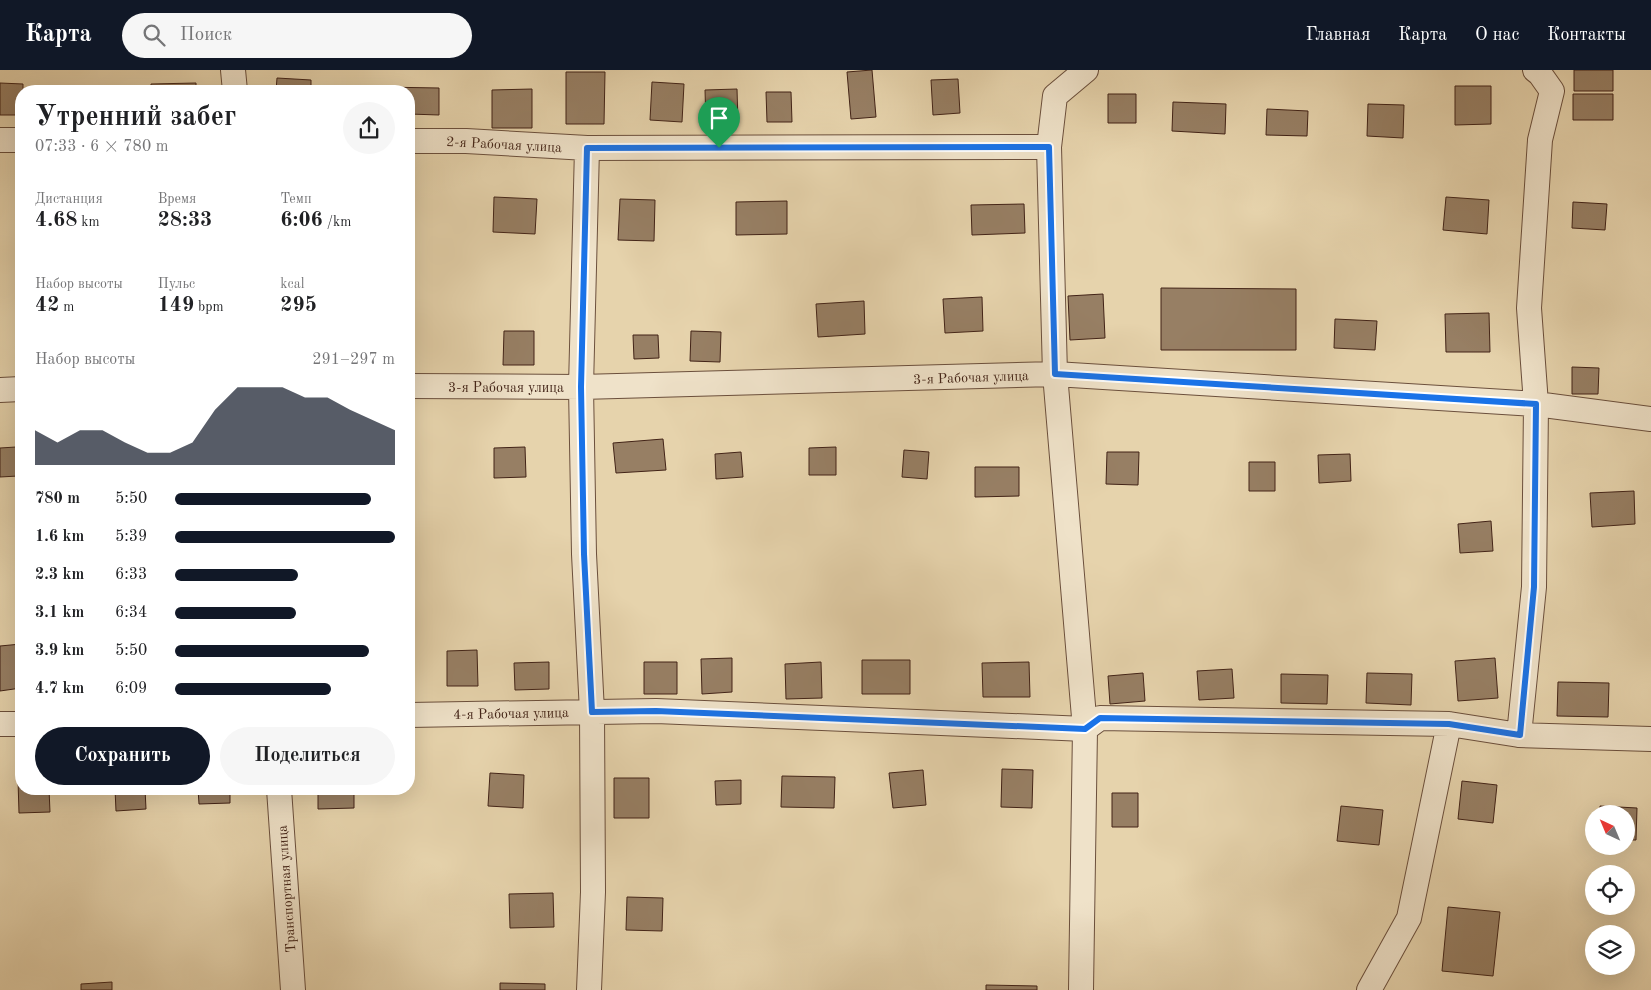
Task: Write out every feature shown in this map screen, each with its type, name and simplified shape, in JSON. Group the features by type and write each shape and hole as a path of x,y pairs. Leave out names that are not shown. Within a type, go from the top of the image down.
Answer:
{"street":[{"path":"233,70 234,85"},
{"path":"1081,990 1085,729 1055,374 1049,147 1055,96 1086,70"},
{"path":"1520,735 1534,587 1536,404 1529,308 1540,140 1552,91 1535,70"},
{"path":"0,140 15,140"},
{"name":"2-я Рабочая улица","path":"415,140 587,148 1049,147"},
{"path":"587,148 581,387 584,554 592,712 593,892 589,990"},
{"name":"3-я Рабочая улица","path":"415,386 581,387 1055,374 1536,404 1651,419"},
{"path":"0,390 15,389"},
{"name":"4-я Рабочая улица","path":"415,715 656,711 1085,729 1100,718 1449,724 1520,735 1651,739"},
{"path":"0,724 15,724"},
{"path":"1369,990 1409,918 1449,724"},
{"name":"Транспортная улица","path":"280,795 292,990"}],"building":[{"path":"872,70 876,117 851,119 847,72"},
{"path":"1574,70 1613,70 1613,91 1574,91"},
{"path":"566,72 605,72 604,124 566,124"},
{"path":"277,78 311,80 311,85 276,85"},
{"path":"958,79 960,113 933,115 931,80"},
{"path":"652,82 684,84 682,122 650,120"},
{"path":"0,83 23,84 15,85 15,115 0,115"},
{"path":"196,83 196,85 151,85"},
{"path":"1455,86 1491,86 1491,124 1455,125"},
{"path":"415,88 439,88 439,115 415,114"},
{"path":"532,89 532,128 492,128 492,90"},
{"path":"737,89 738,123 706,124 705,90"},
{"path":"766,92 791,92 792,122 767,122"},
{"path":"1108,94 1136,94 1136,123 1108,123"},
{"path":"1573,94 1613,94 1613,120 1573,120"},
{"path":"1173,102 1226,104 1225,134 1172,131"},
{"path":"1368,104 1404,105 1403,138 1367,136"},
{"path":"1267,109 1308,111 1307,136 1266,135"},
{"path":"494,197 537,199 535,234 493,232"},
{"path":"1446,197 1489,200 1487,234 1443,230"},
{"path":"620,199 655,200 654,241 618,240"},
{"path":"787,201 787,234 736,235 736,202"},
{"path":"1573,202 1607,204 1605,230 1572,228"},
{"path":"1024,204 1025,233 972,235 971,205"},
{"path":"1161,288 1296,289 1296,350 1161,350"},
{"path":"1103,294 1105,338 1070,340 1068,296"},
{"path":"982,297 983,331 945,333 943,299"},
{"path":"864,301 865,334 818,337 816,304"},
{"path":"1489,313 1490,352 1446,352 1445,314"},
{"path":"1335,319 1377,321 1375,350 1334,348"},
{"path":"504,331 534,331 534,365 503,365"},
{"path":"691,331 721,332 720,362 690,361"},
{"path":"633,335 658,335 659,358 634,359"},
{"path":"1572,367 1599,368 1598,394 1572,394"},
{"path":"663,439 666,470 616,473 613,443"},
{"path":"15,447 15,476 0,477 0,448"},
{"path":"525,447 526,477 494,478 494,448"},
{"path":"836,447 836,475 809,475 809,448"},
{"path":"904,450 929,452 927,479 902,477"},
{"path":"741,452 743,477 716,479 715,454"},
{"path":"1107,452 1139,452 1138,485 1106,484"},
{"path":"1350,454 1351,481 1319,483 1318,455"},
{"path":"1249,462 1275,462 1275,491 1249,491"},
{"path":"975,467 1019,467 1019,496 975,497"},
{"path":"1634,491 1635,524 1592,527 1590,493"},
{"path":"1491,521 1493,551 1460,553 1458,524"},
{"path":"15,645 15,689 0,691 0,646"},
{"path":"477,650 478,686 447,686 447,651"},
{"path":"732,658 732,692 702,694 701,659"},
{"path":"1495,658 1498,698 1458,701 1455,661"},
{"path":"862,660 910,660 910,694 862,694"},
{"path":"549,662 549,689 515,690 514,663"},
{"path":"644,662 677,662 677,694 644,694"},
{"path":"821,662 822,698 786,699 785,664"},
{"path":"1029,662 1030,697 983,697 982,663"},
{"path":"1232,669 1234,698 1199,700 1197,671"},
{"path":"1143,673 1145,701 1110,704 1108,676"},
{"path":"1367,673 1412,674 1411,705 1366,703"},
{"path":"1281,674 1328,675 1327,704 1281,703"},
{"path":"1558,682 1609,683 1608,717 1557,716"},
{"path":"1002,769 1033,770 1032,808 1001,807"},
{"path":"923,770 926,805 893,808 889,773"},
{"path":"490,773 524,775 523,808 488,806"},
{"path":"782,776 835,777 834,808 781,807"},
{"path":"614,778 649,778 649,818 614,818"},
{"path":"741,780 741,804 716,805 715,781"},
{"path":"1462,781 1497,785 1493,823 1458,819"},
{"path":"1112,793 1138,793 1138,827 1112,827"},
{"path":"18,795 49,795 50,812 19,813"},
{"path":"115,795 145,795 146,809 116,811"},
{"path":"198,795 230,795 230,803 199,804"},
{"path":"318,795 354,795 354,808 318,809"},
{"path":"1341,806 1383,810 1379,845 1337,841"},
{"path":"1635,808 1637,808 1635,840"},
{"path":"553,893 554,927 510,928 509,894"},
{"path":"627,897 663,898 662,931 626,930"},
{"path":"1448,907 1500,912 1493,976 1442,971"},
{"path":"112,982 112,990 81,990 81,984"},
{"path":"500,983 545,984 545,990 500,990"},
{"path":"986,985 1037,986 1037,990 986,990"}],"route":[{"path":"1049,147 1055,374 1536,404 1534,587 1520,735 1449,724 1100,718 1085,729 656,711 592,712 584,554 581,387 587,148 719,148 1049,147"}]}
